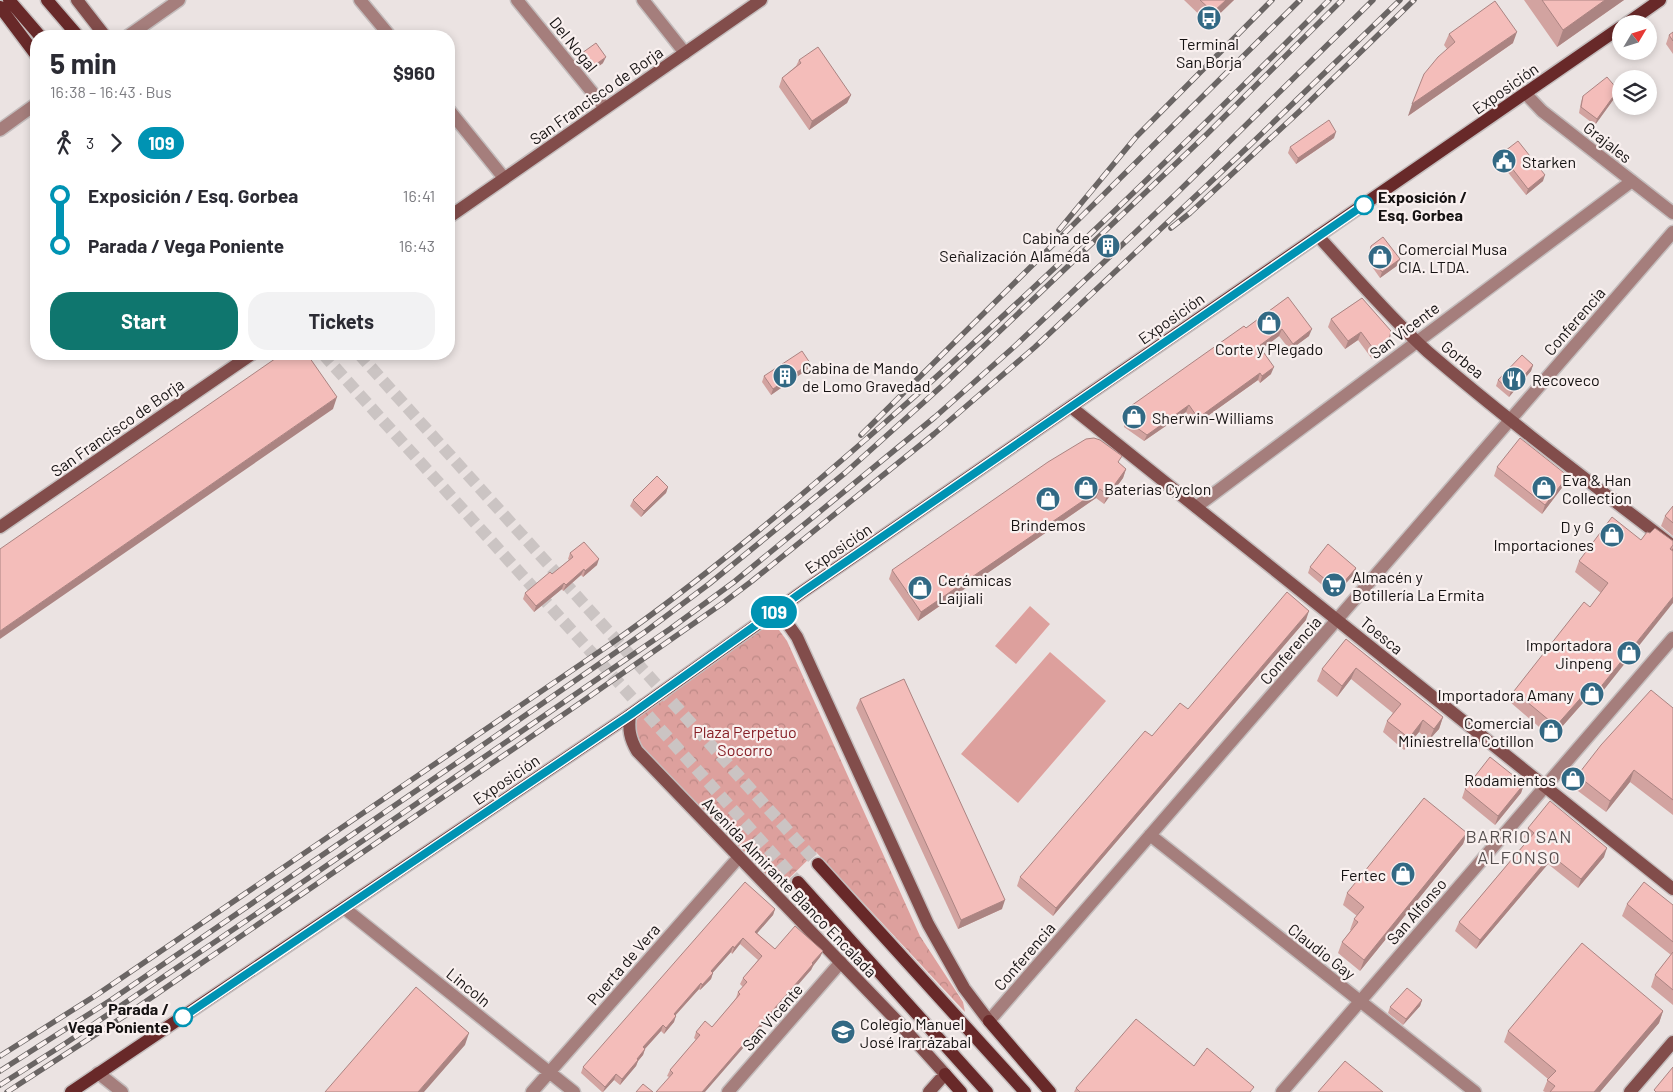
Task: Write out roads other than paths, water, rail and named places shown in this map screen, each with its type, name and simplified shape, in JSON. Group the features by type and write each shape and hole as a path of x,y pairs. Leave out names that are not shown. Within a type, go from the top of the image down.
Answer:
{"main road":[{"path":"9,0 35,30"},
{"path":"47,0 73,30"},
{"path":"1639,15 1660,0"},
{"path":"0,7 30,47"},
{"name":"Exposición","path":"71,1092 630,715 772,613 1612,33"},
{"name":"Avenida Almirante Blanco Encalada","path":"818,864 1025,1092"},
{"name":"Avenida Almirante Blanco Encalada","path":"798,882 987,1092"},
{"path":"989,1021 1050,1092"},
{"path":"945,1074 961,1092"}],"street":[{"path":"76,0 100,30"},
{"path":"136,30 179,0"},
{"path":"360,0 385,30"},
{"name":"Del Nogal","path":"517,0 605,108"},
{"path":"643,0 685,53"},
{"name":"San Francisco de Borja","path":"455,213 761,0"},
{"name":"Grajales","path":"1526,93 1542,111 1673,213"},
{"path":"0,130 30,108"},
{"path":"455,117 504,178"},
{"name":"San Vicente","path":"1196,507 1632,181"},
{"name":"Conferencia","path":"989,1021 1150,834 1338,621 1673,232"},
{"name":"Gorbea","path":"1318,236 1417,341 1510,419 1673,546"},
{"name":"San Francisco de Borja","path":"0,527 243,360"},
{"name":"Toesca","path":"1071,407 1673,889"},
{"path":"772,613 785,620 797,637 928,924 964,988 989,1021"},
{"name":"San Alfonso","path":"1282,1092 1673,638"},
{"name":"Avenida Almirante Blanco Encalada","path":"630,715 628,724 629,735 637,751 841,962 945,1074"},
{"name":"Claudio Gay","path":"1150,834 1475,1092"},
{"name":"Puerta de Vera","path":"532,1092 739,857"},
{"name":"Lincoln","path":"344,908 574,1092"},
{"name":"San Vicente","path":"728,1092 841,962"},
{"path":"1630,1092 1673,1042"},
{"path":"98,1073 122,1092"},
{"path":"929,1092 945,1074"}],"tunnel":[{"path":"328,360 798,882"},
{"path":"364,360 818,864"}],"railway":[{"path":"1059,230 1136,137 1272,0"},
{"path":"861,435 1300,0"},
{"path":"0,1056 98,994 612,643 715,566 782,511 938,376 1052,271 1329,0"},
{"path":"0,1071 111,1000 477,749 645,632 709,584 845,473 943,385 1207,134 1342,0"},
{"path":"0,1085 66,1043 281,897 670,629 734,582 935,417 1015,346 1176,194 1373,0"},
{"path":"7,1092 129,1013 583,701 752,581 934,434 1035,347 1251,144 1400,0"},
{"path":"1171,228 1190,213 1302,109 1414,0"}],"place":[{"name":"Terminal San Borja","path":"1209,18"},
{"name":"Starken","path":"1504,161"},
{"name":"Exposición / Esq. Gorbea","path":"1364,205"},
{"name":"Cabina de Señalización Alameda","path":"1108,246"},
{"name":"Comercial Musa CIA. LTDA.","path":"1380,257"},
{"name":"Corte y Plegado","path":"1269,323"},
{"name":"Cabina de Mando de Lomo Gravedad","path":"785,376"},
{"name":"Recoveco","path":"1514,379"},
{"name":"Sherwin-Williams","path":"1134,417"},
{"name":"Baterias Cyclon","path":"1086,488"},
{"name":"Eva & Han Collection","path":"1544,488"},
{"name":"Brindemos","path":"1048,499"},
{"name":"D y G Importaciones","path":"1612,535"},
{"name":"Almacén y Botillería La Ermita","path":"1334,585"},
{"name":"Cerámicas Laijiali","path":"920,588"},
{"name":"Importadora Jinpeng","path":"1629,653"},
{"name":"Importadora Amany","path":"1592,694"},
{"name":"Comercial Miniestrella Cotillon","path":"1551,731"},
{"name":"Rodamientos","path":"1573,779"},
{"name":"Fertec","path":"1403,874"},
{"name":"Parada / Vega Poniente","path":"183,1017"},
{"name":"Colegio Manuel José Irarrázabal","path":"843,1032"}],"district":[{"name":"BARRIO SAN ALFONSO","path":"1519,846"}],"park label":[{"name":"Plaza Perpetuo Socorro","path":"745,740"}]}
